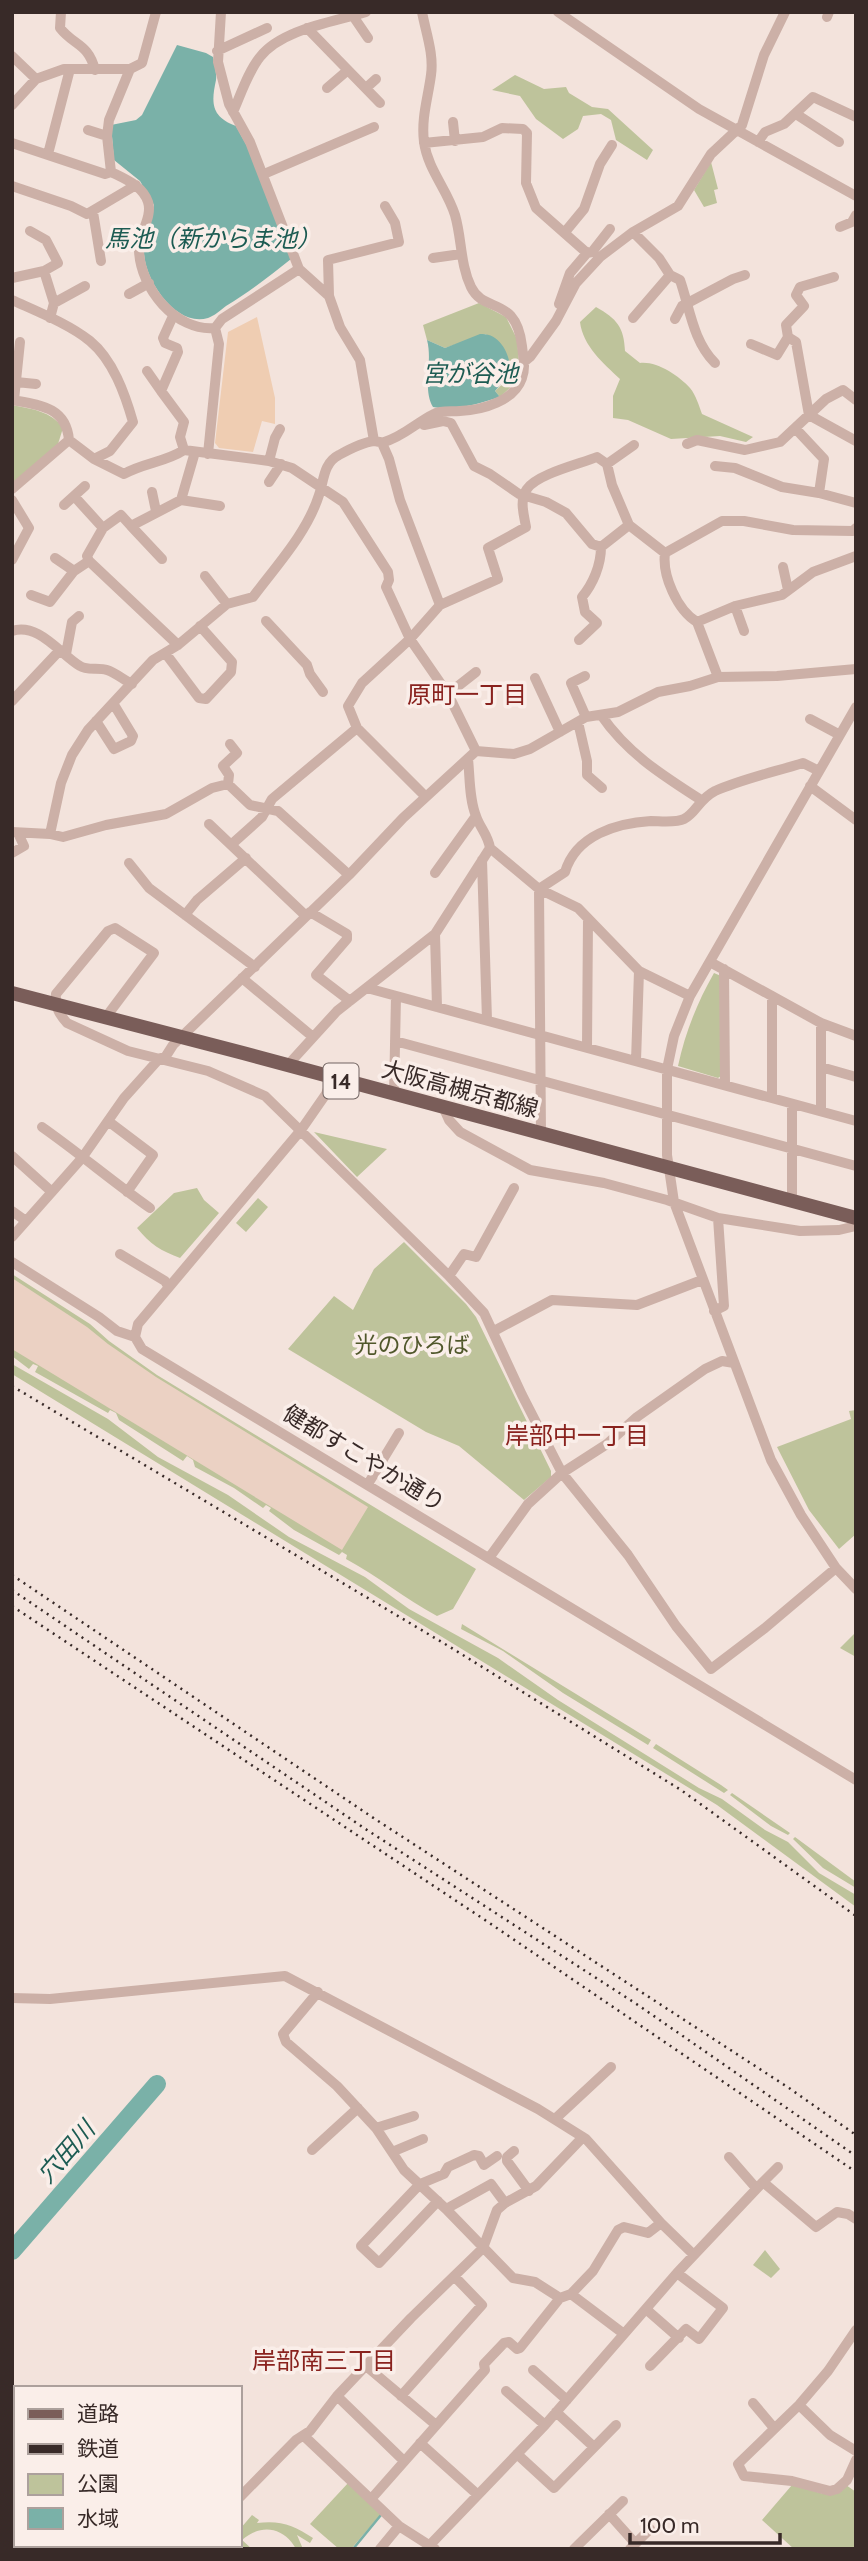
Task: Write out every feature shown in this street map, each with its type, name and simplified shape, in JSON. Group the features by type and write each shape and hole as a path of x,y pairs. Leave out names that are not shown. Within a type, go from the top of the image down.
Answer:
{"main road":[{"name":"大阪高槻京都線","path":"12,993 856,1219"}],"street":[{"path":"61,12 60,28 92,58 95,70"},
{"path":"12,105 36,79 64,69 130,69 142,63 156,12"},
{"path":"221,12 217,51 229,104 264,174 299,269 329,296"},
{"path":"233,112 260,56 273,44 307,28 320,18 354,16 366,12"},
{"path":"415,427 437,412 465,411 506,398 521,381 524,362 518,324 509,313 498,305 479,299 472,290 461,254 456,216 429,165 424,143 423,115 431,74 431,55 422,12"},
{"path":"558,12 699,109 856,196"},
{"path":"524,362 530,358 556,321 576,283 600,257 633,232 678,206 711,154 742,125 764,55 785,12"},
{"path":"354,16 368,38"},
{"path":"217,51 267,28"},
{"path":"307,28 380,103"},
{"path":"12,56 36,79"},
{"path":"48,154 70,69"},
{"path":"111,172 107,136 109,120 130,69"},
{"path":"327,88 348,70"},
{"path":"366,88 376,79"},
{"path":"758,142 765,132 784,124 813,97 856,117"},
{"path":"796,114 839,142"},
{"path":"453,122 455,141"},
{"path":"264,174 342,135 374,127"},
{"path":"424,143 483,137 502,128 523,129 527,134 526,183 530,197 536,208 587,253"},
{"path":"88,130 107,136"},
{"path":"12,143 105,174 111,172 136,185 149,205 139,252 144,273 166,310 201,329 215,328 222,319 299,269"},
{"path":"565,232 584,209 600,163 612,145"},
{"path":"12,186 87,214 136,185"},
{"path":"391,209 399,242 328,260 329,296 340,327 363,368 378,442 389,459 400,500 440,605"},
{"path":"93,212 101,261"},
{"path":"838,227 852,222 856,215"},
{"path":"556,321 570,273 587,253 592,252 610,229"},
{"path":"12,278 44,271 58,262 51,238 30,231"},
{"path":"633,232 659,258 670,275 680,280 696,335 704,352 715,363"},
{"path":"433,258 461,254"},
{"path":"44,271 54,303 50,318"},
{"path":"633,318 670,275"},
{"path":"675,319 682,306 745,275"},
{"path":"751,344 777,355 788,337 786,325 804,306 796,295 800,287 834,277"},
{"path":"129,294 149,283"},
{"path":"54,303 85,286"},
{"path":"12,300 90,341 109,365 125,395 133,422 110,451 94,459"},
{"path":"161,391 178,352 177,348 163,338 173,316"},
{"path":"208,454 219,344 215,328"},
{"path":"788,337 796,342 809,415"},
{"path":"20,342 13,400 40,405 60,414 68,426 69,440 94,459 124,474 136,467 190,451 269,461 281,464 321,487 348,507 388,572 386,587 410,639 448,694 472,755 476,816 488,837 490,848 539,889 578,908 639,971 690,996"},
{"path":"147,371 184,422 180,437 190,451 180,500"},
{"path":"16,382 36,384"},
{"path":"687,444 697,440 745,450 780,442 826,399 843,390 856,400"},
{"path":"809,415 856,441"},
{"path":"50,834 61,783 68,764 88,730 153,660 178,645 227,604 253,597 306,522 320,495 326,469 336,453 378,442 415,427 443,421 451,423 463,450 474,466 524,496 546,502 566,513 592,544 601,547"},
{"path":"795,428 824,459 819,493"},
{"path":"269,461 280,429"},
{"path":"12,489 69,440"},
{"path":"607,464 634,445"},
{"path":"426,797 357,728 348,706 362,683 410,639 440,605 498,579 488,548 526,527 522,509 527,489 543,477 597,457 607,464 612,485 629,525 665,553"},
{"path":"269,481 281,464"},
{"path":"715,466 735,468 782,487 856,503"},
{"path":"64,505 85,486"},
{"path":"152,492 156,511"},
{"path":"74,496 103,528"},
{"path":"131,526 180,500 220,506"},
{"path":"12,560 29,528 14,506"},
{"path":"162,559 121,515 103,528 87,556 89,561 178,645"},
{"path":"665,553 722,521 744,521 793,530 855,531"},
{"path":"601,547 629,525"},
{"path":"579,640 597,623 584,612 582,597 590,587 601,556 601,547"},
{"path":"665,553 663,567 668,582 688,617 696,622 718,677"},
{"path":"696,622 736,606 782,595 813,572 856,556"},
{"path":"31,595 50,602 74,571 89,561"},
{"path":"56,563 74,571"},
{"path":"783,567 788,590"},
{"path":"205,576 227,604"},
{"path":"736,606 744,631"},
{"path":"12,701 63,652 72,622 79,616"},
{"path":"266,621 307,665 323,692"},
{"path":"166,654 199,698 206,699 231,672 232,662 200,626"},
{"path":"12,631 30,631 82,668 106,670 132,684"},
{"path":"12,1237 82,1158 124,1098 159,1059 166,1056 181,1038 426,797 472,755 514,754 530,749 582,720 618,712 658,692 718,677 777,676 856,669"},
{"path":"448,694 476,672"},
{"path":"585,676 571,683 582,720 587,761 583,778 602,788"},
{"path":"535,678 560,732"},
{"path":"96,721 114,749 131,741 133,736 113,703"},
{"path":"856,707 690,996 674,1036 667,1069 667,1155 674,1202 702,1280 771,1460 801,1515 836,1567 856,1589"},
{"path":"601,715 615,737 648,766 701,800"},
{"path":"810,719 839,735"},
{"path":"232,844 262,817 272,799 357,728"},
{"path":"228,784 229,775 223,766 237,753 230,744"},
{"path":"539,889 565,872 568,862 595,834 633,822 683,820 701,800 716,791 803,763 819,771"},
{"path":"15,832 63,837 106,825 166,814 212,788 228,784"},
{"path":"228,784 250,805 278,811 349,875"},
{"path":"810,786 856,820"},
{"path":"435,873 476,816"},
{"path":"209,824 308,914 347,934 348,939 316,975 350,1001"},
{"path":"12,853 24,846 15,832"},
{"path":"287,1066 337,1011 435,934 490,848"},
{"path":"185,915 246,858"},
{"path":"482,860 487,1020"},
{"path":"129,863 149,888 255,967"},
{"path":"539,889 541,1134"},
{"path":"587,1047 588,919"},
{"path":"106,1017 154,953 115,928 107,931 56,994 55,1004 67,1023 128,1051 208,1072 265,1096 449,1276 484,1313 562,1473 628,1555 676,1626 711,1669 774,1621 836,1567"},
{"path":"435,934 437,1007"},
{"path":"710,962 821,1023 856,1036"},
{"path":"724,970 725,1084"},
{"path":"636,1061 639,971"},
{"path":"242,978 313,1037"},
{"path":"367,988 856,1121"},
{"path":"394,1094 396,996"},
{"path":"772,996 772,1097"},
{"path":"821,1023 821,1111"},
{"path":"395,1041 856,1166"},
{"path":"821,1068 856,1076"},
{"path":"135,1337 138,1324 168,1286 301,1130 326,1094 332,1079"},
{"path":"792,1104 792,1202"},
{"path":"444,1109 449,1120 460,1132 530,1170 604,1183 674,1202 718,1218 800,1231 839,1230 856,1226"},
{"path":"108,1121 153,1155 127,1192"},
{"path":"42,1127 150,1208"},
{"path":"12,1156 52,1192"},
{"path":"449,1276 464,1254 476,1257 514,1188"},
{"path":"12,1211 26,1221"},
{"path":"714,1311 724,1306 718,1218"},
{"path":"120,1254 168,1286"},
{"name":"健都すこやか通り","path":"12,1262 117,1331 135,1337 142,1349 856,1780"},
{"path":"494,1331 552,1300 637,1305 702,1280"},
{"path":"489,1558 528,1504 562,1473 607,1444 637,1417 705,1368 722,1361 734,1363"},
{"path":"368,1484 395,1448 399,1433"},
{"path":"12,1998 50,1999 285,1976 555,2119 583,2137 661,2223 694,2255"},
{"path":"318,1992 283,2034 286,2042 358,2108 376,2128 404,2170 513,2278 536,2282 565,2296 624,2334"},
{"path":"555,2119 611,2067"},
{"path":"315,2143 358,2108"},
{"path":"376,2128 414,2116"},
{"path":"242,2495 296,2440 304,2436 337,2396 411,2318 483,2248 497,2210 529,2191 583,2137"},
{"path":"392,2151 423,2139"},
{"path":"514,2151 507,2157 507,2161 529,2191"},
{"path":"497,2157 484,2165 479,2156 474,2155 448,2167 444,2174 420,2184 361,2246 379,2263 442,2205 491,2184 505,2203"},
{"path":"729,2157 760,2185 816,2227 837,2212 856,2219"},
{"path":"304,2436 409,2534 430,2547 556,2413 677,2273 778,2167"},
{"path":"372,2498 485,2370 484,2364 504,2343 509,2342 517,2349 520,2348 565,2296 593,2271 611,2237 618,2230 624,2227 648,2233 661,2223"},
{"path":"650,2366 686,2329 699,2339 723,2308 677,2273"},
{"path":"401,2396 482,2305 454,2277"},
{"path":"647,2310 678,2338"},
{"path":"856,2330 828,2371 799,2405 738,2463 744,2476 792,2482 824,2491 851,2484 856,2460"},
{"path":"366,2366 436,2425"},
{"path":"533,2370 567,2400"},
{"path":"506,2392 545,2425"},
{"path":"337,2396 404,2461"},
{"path":"753,2403 774,2428"},
{"path":"799,2405 830,2435 856,2451"},
{"path":"556,2413 594,2447"},
{"path":"517,2454 554,2488 616,2424"},
{"path":"598,2426 607,2434"},
{"path":"420,2443 478,2495"},
{"path":"574,2549 623,2501"},
{"path":"609,2514 633,2546 650,2529"},
{"path":"383,2548 400,2526"}],"green space":[{"path":"515,75 544,89 566,87 569,93 592,107 608,109 653,150 647,160 616,140 611,120 601,114 583,116 578,129 563,139 536,119 520,96 492,90"},
{"path":"711,162 718,189 714,190 717,203 704,207 694,190"},
{"path":"479,303 506,317 517,339 520,374 500,397 495,391 507,380 486,334 445,348 427,340 423,325"},
{"path":"596,307 618,324 625,351 640,363 653,364 667,370 685,383 692,391 702,414 753,437 746,442 720,436 671,439 628,420 613,418 613,396 620,379 589,346 580,322"},
{"path":"12,405 47,414 63,428 58,444 12,484"},
{"path":"714,973 721,976 721,1076 718,1078 678,1066 692,1018"},
{"path":"314,1132 387,1149 357,1177"},
{"path":"197,1188 204,1200 219,1213 180,1258 156,1246 137,1228 174,1193"},
{"path":"258,1198 268,1207 246,1232 236,1223"},
{"name":"光のひろば","path":"404,1242 476,1317 551,1471 551,1477 524,1500 459,1446 426,1432 288,1349 334,1296 353,1310 374,1269"},
{"path":"12,1274 90,1324 157,1375 476,1569 453,1609 437,1616 346,1559 347,1555 342,1552 339,1555 294,1530 269,1511 271,1508 266,1505 263,1508 234,1488 195,1467 193,1460 187,1456 183,1461 119,1420 116,1413 110,1410 108,1413 35,1372 38,1366 33,1364 29,1369 12,1356"},
{"path":"12,1364 108,1419 158,1457 228,1495 289,1537 365,1577 409,1609 498,1658 558,1700 699,1788 722,1799 765,1830 788,1842 819,1873 856,1895 856,1907 717,1805 12,1374"},
{"path":"856,1410 856,1534 839,1549 809,1510 777,1447 851,1419 849,1411"},
{"path":"462,1624 651,1740 648,1745 563,1693 503,1651 461,1629"},
{"path":"856,1632 856,1657 840,1648"},
{"path":"656,1744 728,1790 724,1793 653,1748"},
{"path":"732,1793 790,1833 788,1835 771,1826 730,1795"},
{"path":"795,1837 856,1882 856,1888 823,1868 793,1839"},
{"path":"765,2250 780,2269 771,2278 753,2265"},
{"path":"349,2482 381,2514 351,2549 339,2549 310,2524"},
{"path":"792,2485 824,2494 846,2485 856,2492 856,2549 794,2549 762,2520"},
{"path":"252,2515 259,2520 257,2523 286,2524 313,2538 310,2543 297,2535 303,2549 296,2549 285,2536 272,2530 257,2531 242,2540 242,2527"},
{"path":"242,2540 252,2549 223,2549 242,2547"}],"sand":[{"path":"257,317 275,398 275,424 262,421 253,452 219,448 215,443 228,332"}],"shaded area":[{"path":"12,1278 87,1327 156,1377 368,1507 342,1550 12,1349"}],"water":[{"name":"馬池（新からま池）","path":"177,45 213,57 216,77 214,102 217,114 236,126 248,148 291,259 208,318 185,316 164,299 156,287 145,263 144,247 154,205 140,181 114,160 111,125 136,120 142,115"},
{"name":"宮が谷池","path":"480,334 487,334 499,341 507,353 510,374 495,391 500,397 458,407 433,407 428,392 427,340 445,348"}],"waterway":[{"name":"穴田川","path":"12,2251 157,2084"},
{"path":"353,2549 381,2515"}],"railway":[{"path":"12,1386 450,1647 681,1790 856,1916"},
{"path":"12,1575 375,1819 789,2088 856,2135"},
{"path":"12,1590 367,1830 638,2005 856,2156"},
{"path":"12,1606 488,1922 856,2172"}],"district":[{"name":"原町一丁目","path":"467,694"},
{"name":"岸部中一丁目","path":"577,1435"},
{"name":"岸部南三丁目","path":"324,2360"}]}
